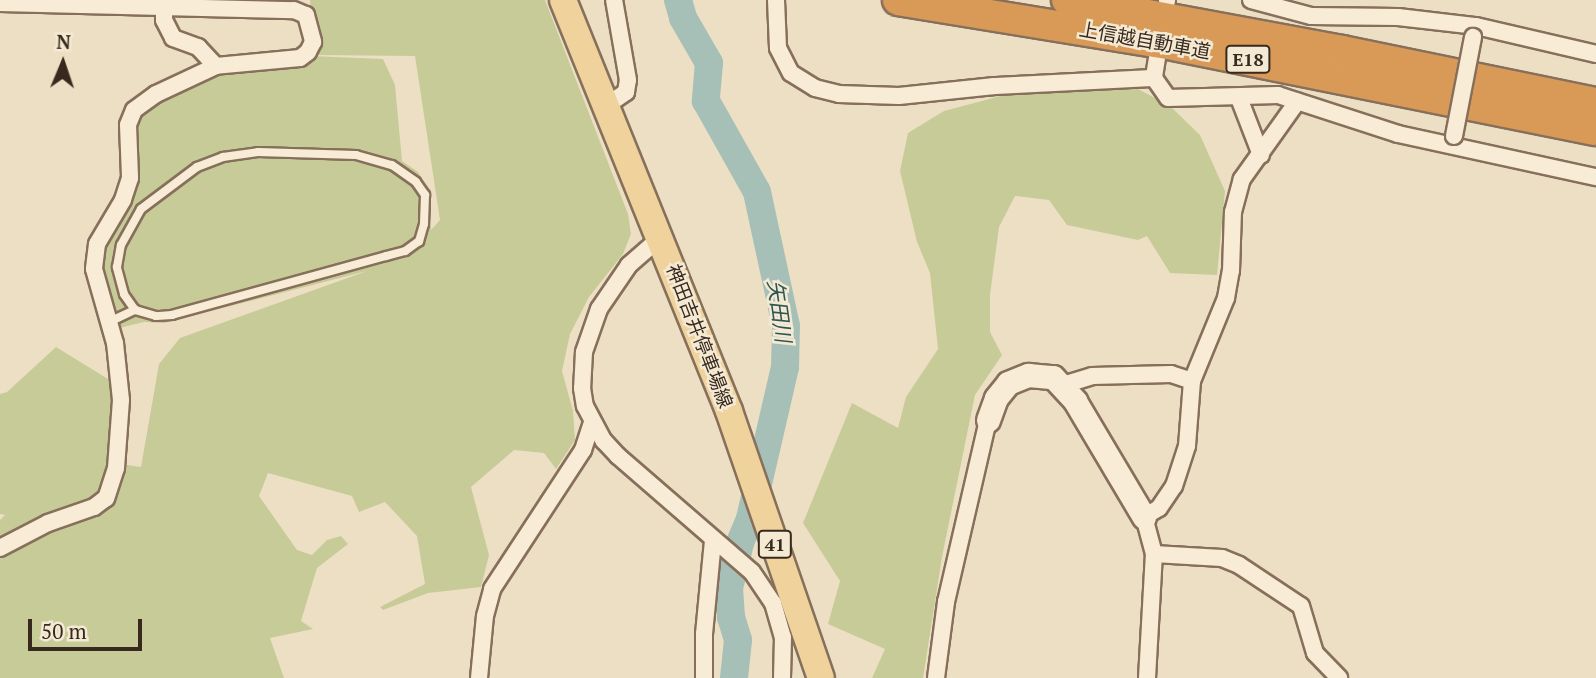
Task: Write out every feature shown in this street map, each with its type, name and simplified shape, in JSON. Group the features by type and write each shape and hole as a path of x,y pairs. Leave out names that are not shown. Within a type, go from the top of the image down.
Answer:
{"highway":[{"name":"上信越自動車道","path":"898,0 1166,44 1596,130"},
{"name":"上信越自動車道","path":"1067,0 1342,51 1596,103"}],"main road":[{"name":"神田吉井停車場線","path":"564,0 662,237 729,411 821,678"}],"street":[{"path":"607,105 626,92 628,80 614,0"},
{"path":"776,0 778,48 791,73 815,88 839,94 899,96 994,86 1154,78"},
{"path":"1251,0 1311,16 1398,17 1596,54"},
{"path":"0,3 294,10 306,15 313,42 308,52 300,58 216,66 156,94 134,110 128,125 130,178 123,200 97,244 94,269 109,323 117,366 120,432 116,468 106,498 94,507 48,523 0,548"},
{"path":"164,5 167,30 173,38 198,47 216,66"},
{"path":"1453,141 1474,32"},
{"path":"1157,58 1154,78 1168,98 1278,95 1398,134 1453,141 1596,177"},
{"path":"1239,98 1261,155"},
{"path":"1144,517 1159,508 1174,486 1187,446 1192,381 1226,298 1231,271 1233,212 1242,179 1297,103"},
{"path":"662,237 629,265 599,309 584,352 582,388 592,422 618,456 752,572 773,603 783,637 782,678"},
{"path":"936,678 948,592 988,420 996,397 1009,383 1028,374 1053,377 1063,385 1144,517 1154,554 1147,678"},
{"path":"1063,385 1092,376 1171,374 1192,381"},
{"path":"479,678 485,616 492,589 583,450 592,422"},
{"path":"704,678 704,634 720,545"},
{"path":"1154,554 1222,558 1239,565 1301,606 1315,653 1339,678"}],"lane":[{"path":"109,323 135,310 156,316 172,316 405,251 419,241 424,225 425,195 416,182 392,164 356,155 258,152 223,157 197,167 141,209 121,245 117,267 124,294 135,310"}],"green space":[{"path":"310,0 545,0 628,214 631,234 623,254 589,297 570,334 562,371 573,411 575,440 556,469 544,453 514,450 471,487 489,555 481,587 428,593 383,610 380,607 425,584 417,536 385,502 359,512 352,496 268,473 259,496 297,550 312,555 327,540 341,536 348,544 317,568 301,621 313,629 270,638 284,678 0,678 0,520 5,515 0,514 0,394 7,392 56,347 113,382 113,463 141,467 159,364 180,338 367,271 164,323 144,322 115,329 98,268 101,245 126,202 135,123 140,112 216,70 310,56 383,59 395,85 402,161 418,172 431,193 431,230 440,220 415,56 315,55"},
{"path":"1138,89 1170,106 1200,135 1225,191 1217,275 1170,273 1147,236 1138,240 1067,225 1049,200 1015,196 999,227 990,295 990,332 1002,355 975,395 942,557 923,678 872,678 885,649 828,624 840,581 803,523 852,403 898,428 906,397 938,349 930,273 917,242 900,171 908,133 944,111 1008,94"}],"waterway":[{"name":"矢田川","path":"678,0 683,18 709,63 706,101 757,192 786,326 785,367 750,519 740,543 729,588 731,617 738,640 734,678"}]}
